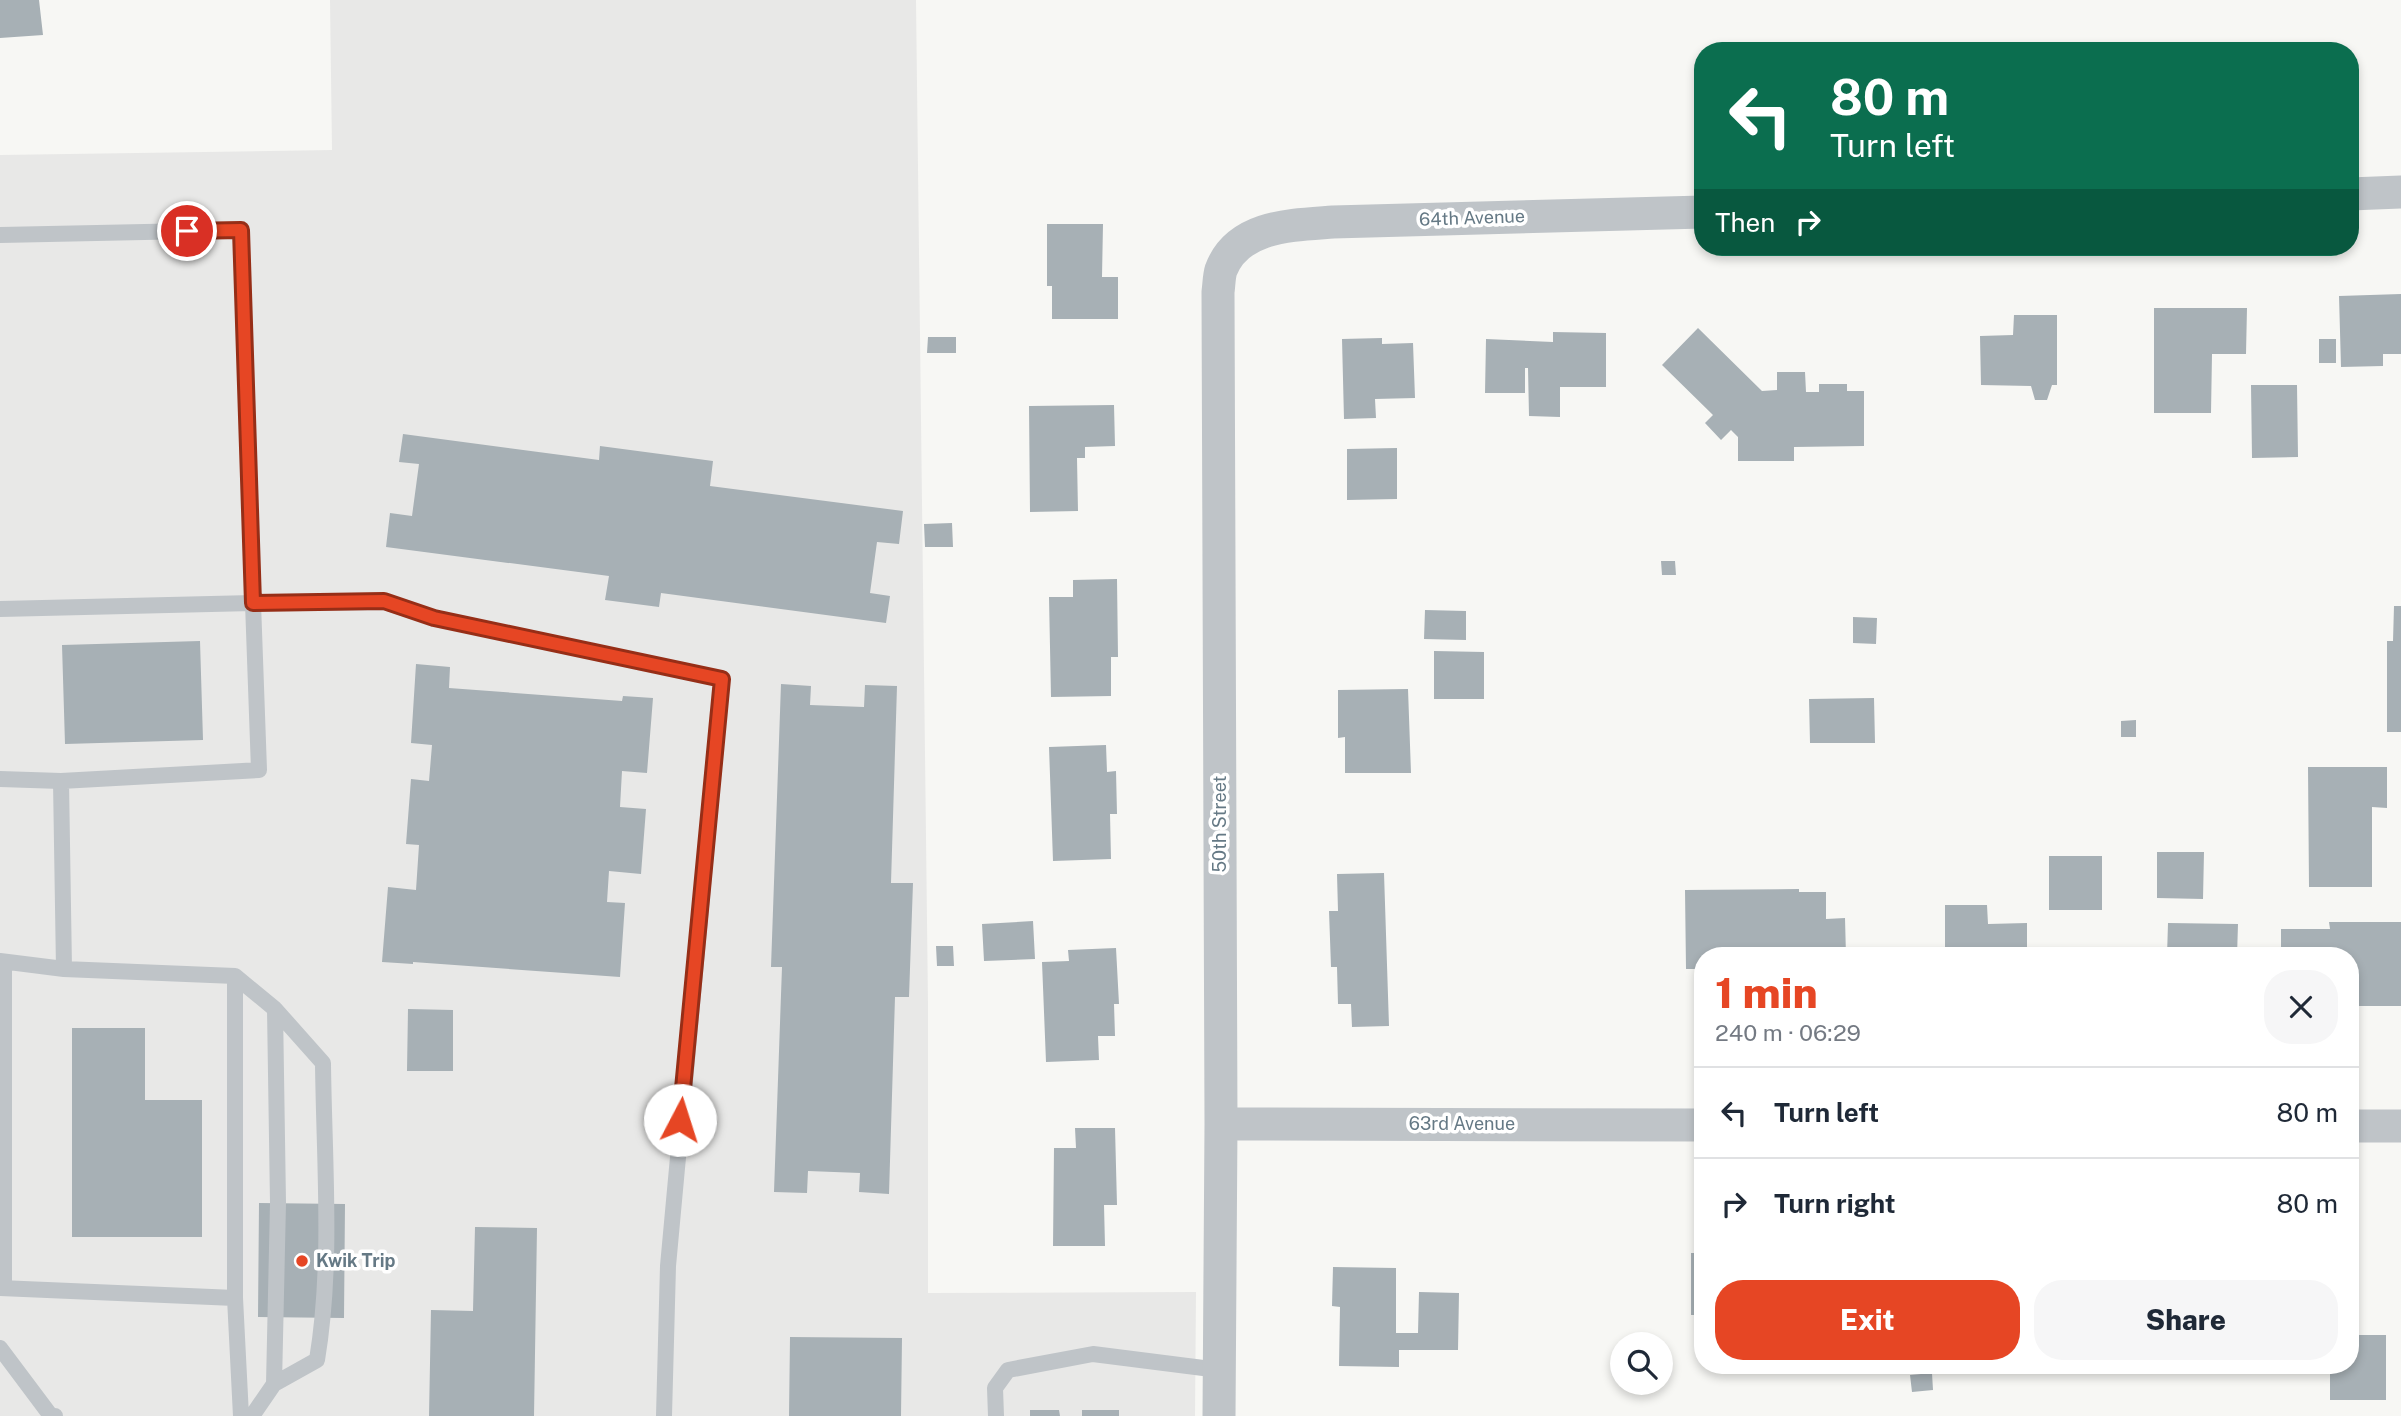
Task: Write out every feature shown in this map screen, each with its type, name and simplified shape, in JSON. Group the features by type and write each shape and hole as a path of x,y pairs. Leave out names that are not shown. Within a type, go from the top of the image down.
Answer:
{"street":[{"path":"2359,194 2401,192"},
{"name":"64th Avenue","path":"1244,241 1285,226 1333,222 1694,212"},
{"name":"50th Street","path":"1219,1416 1221,1124 1218,292 1220,271 1230,254 1244,241"},
{"name":"63rd Avenue","path":"1221,1124 1694,1125"},
{"path":"2359,1126 2401,1126"}],"lane":[{"path":"0,235 241,230 259,770 61,781 0,779"},
{"path":"0,609 384,601 434,618 722,679 668,1266 664,1416"},
{"path":"61,781 64,969"},
{"path":"234,1298 2,1288 2,961 64,969 235,976 275,1009 323,1063 324,1318 317,1360 274,1384 252,1416"},
{"path":"235,976 234,1298 241,1416"},
{"path":"274,1384 278,1203 275,1009"},
{"path":"0,1348 51,1416 55,1416"},
{"path":"996,1416 995,1388 1007,1370 1093,1354 1219,1370"}],"shaded area":[{"path":"330,0 916,0 928,1004 928,1293 1196,1292 1195,1416 0,1416 0,155 332,150"}],"building":[{"path":"0,0 39,0 43,35 0,38"},
{"path":"1047,224 1103,224 1102,277 1118,277 1118,319 1052,319 1052,286 1047,286"},
{"path":"2401,294 2401,354 2383,354 2383,366 2341,367 2339,296"},
{"path":"2154,308 2247,308 2246,354 2212,354 2211,413 2154,413"},
{"path":"2014,315 2057,315 2057,385 2052,385 2047,400 2035,400 2031,386 1981,385 1980,336 2013,335"},
{"path":"1698,328 1762,391 1777,390 1777,372 1805,372 1806,392 1819,392 1819,384 1847,384 1847,391 1864,391 1864,446 1794,447 1794,461 1738,461 1738,437 1731,430 1721,440 1705,423 1713,415 1662,365"},
{"path":"1553,332 1606,333 1606,387 1560,387 1560,417 1529,416 1528,368 1525,368 1525,393 1485,393 1486,339 1553,342"},
{"path":"928,337 956,337 956,353 927,353"},
{"path":"1382,338 1382,344 1413,343 1415,398 1375,399 1376,418 1344,419 1342,339"},
{"path":"2319,339 2336,339 2336,363 2319,363"},
{"path":"2251,385 2297,385 2298,457 2252,458"},
{"path":"1114,405 1115,446 1085,447 1085,458 1077,458 1078,511 1030,512 1029,406"},
{"path":"403,434 599,460 600,446 713,461 710,486 903,511 899,544 877,542 870,593 890,596 886,623 661,593 659,607 605,600 609,576 386,547 390,513 412,516 419,464 399,462"},
{"path":"1397,448 1397,499 1347,500 1347,449"},
{"path":"952,523 953,547 925,547 924,524"},
{"path":"1661,561 1675,561 1676,575 1662,575"},
{"path":"1117,579 1118,657 1111,657 1111,696 1051,697 1049,597 1073,597 1073,580"},
{"path":"2394,606 2401,606 2401,732 2387,732 2387,641 2393,641"},
{"path":"1425,610 1466,611 1466,640 1424,639"},
{"path":"1853,617 1877,618 1876,644 1853,643"},
{"path":"200,641 203,740 65,744 62,645"},
{"path":"1434,651 1484,652 1484,699 1434,699"},
{"path":"416,664 450,667 449,688 622,701 623,696 653,698 647,773 622,771 620,807 646,809 641,874 609,871 607,902 625,903 620,977 382,962 388,887 416,890 419,845 406,844 411,779 429,781 432,745 411,743"},
{"path":"781,684 811,686 810,705 864,707 865,685 897,686 891,883 913,883 909,997 895,997 889,1194 859,1192 860,1173 808,1171 807,1193 774,1192 782,967 771,967"},
{"path":"1408,689 1411,773 1345,773 1345,737 1338,738 1338,690"},
{"path":"1874,698 1875,743 1810,743 1809,699"},
{"path":"2136,720 2136,737 2121,737 2121,721"},
{"path":"1106,745 1107,772 1116,771 1117,814 1110,814 1111,859 1053,861 1049,747"},
{"path":"2308,767 2387,767 2387,808 2372,807 2372,887 2309,887"},
{"path":"2157,852 2204,852 2203,899 2157,898"},
{"path":"2049,856 2102,856 2102,910 2049,910"},
{"path":"1384,873 1389,1026 1352,1027 1351,1004 1338,1004 1337,967 1331,967 1329,911 1338,911 1337,874"},
{"path":"1799,889 1799,892 1826,892 1826,919 1845,918 1846,947 1694,947 1694,969 1686,969 1685,890"},
{"path":"1945,905 1987,905 1988,924 2027,923 2027,947 1945,947"},
{"path":"1033,921 1035,959 984,961 982,924"},
{"path":"2329,922 2401,922 2401,1006 2359,1006 2359,947 2281,947 2281,929 2330,929"},
{"path":"2168,923 2238,924 2237,947 2167,947"},
{"path":"936,946 953,946 954,966 937,966"},
{"path":"1116,948 1119,1004 1114,1004 1115,1036 1098,1036 1099,1060 1046,1062 1042,962 1069,961 1068,950"},
{"path":"408,1009 453,1010 453,1071 407,1071"},
{"path":"72,1028 145,1028 145,1100 202,1100 202,1237 72,1237"},
{"path":"1075,1128 1115,1128 1117,1205 1104,1205 1105,1246 1053,1246 1054,1148 1076,1148"},
{"name":"Kwik Trip","path":"259,1203 345,1204 344,1318 258,1317"},
{"path":"475,1227 537,1228 534,1416 429,1416 431,1310 473,1311"},
{"path":"1691,1253 1694,1253 1694,1315 1691,1315"},
{"path":"1333,1267 1396,1268 1396,1333 1418,1333 1419,1292 1459,1293 1458,1350 1399,1350 1399,1367 1339,1366 1340,1307 1332,1306"},
{"path":"2359,1335 2386,1335 2386,1400 2330,1400 2330,1374 2359,1374"},
{"path":"790,1337 902,1338 901,1416 789,1416"},
{"path":"1932,1374 1933,1390 1912,1392 1910,1375"},
{"path":"1030,1410 1059,1410 1060,1416 1030,1416"},
{"path":"1082,1410 1119,1410 1119,1416 1082,1416"}],"place":[{"name":"Kwik Trip","path":"302,1261"}],"route":[{"path":"187,231 241,230 253,603 384,601 434,618 722,679 680,1120"}]}
